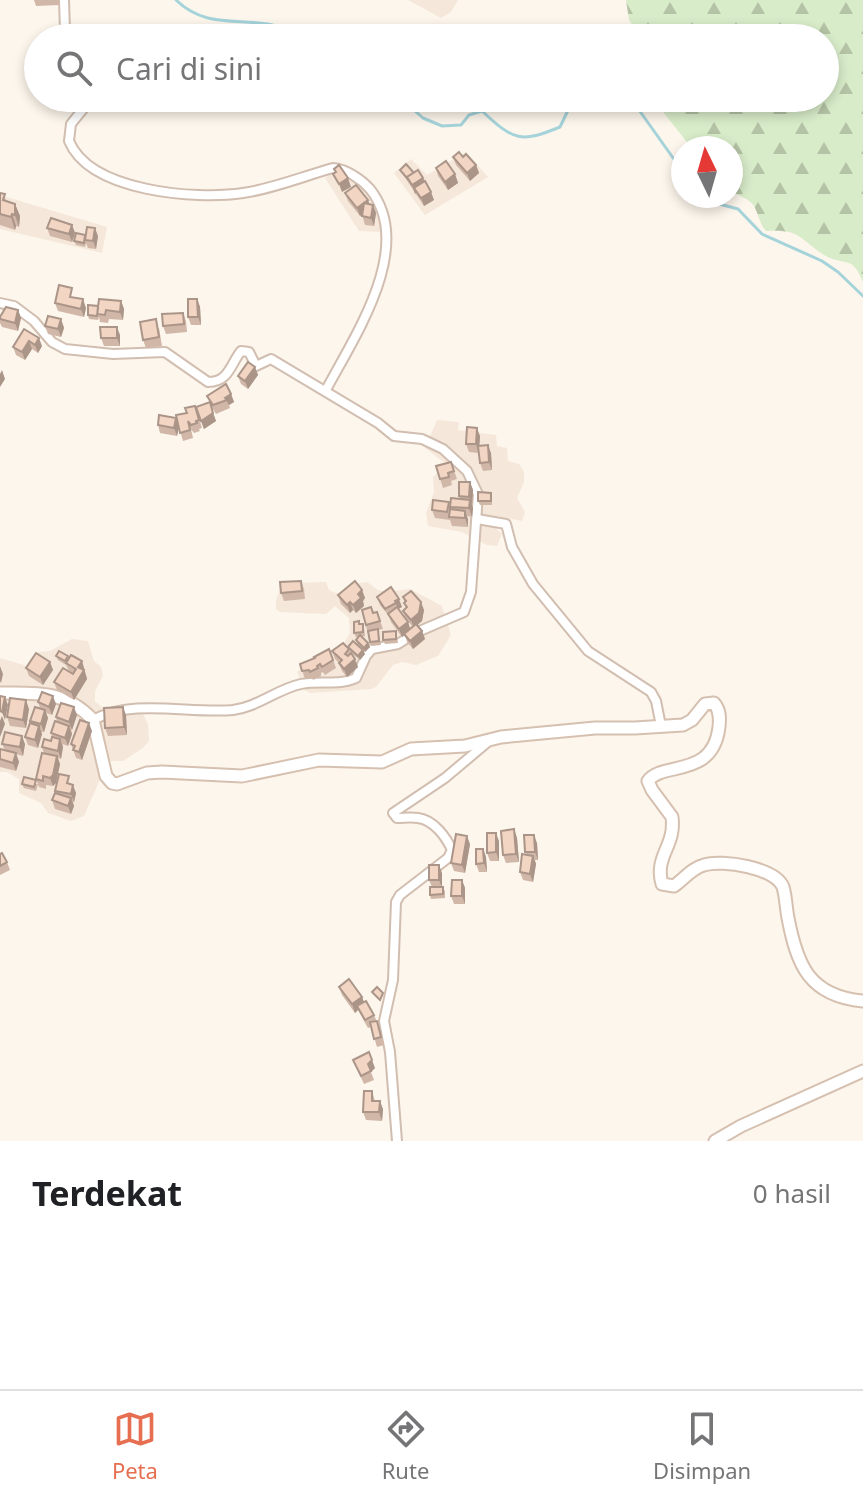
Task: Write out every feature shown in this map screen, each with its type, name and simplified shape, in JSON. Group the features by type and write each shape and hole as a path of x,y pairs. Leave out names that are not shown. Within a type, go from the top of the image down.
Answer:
{"street":[{"path":"64,0 65,24"},
{"path":"81,112 71,124 69,141 84,162 121,183 147,191 233,194 309,177 333,168 342,169 365,184 382,212 387,241 385,259 368,312 326,390"},
{"path":"0,303 14,306 34,321 52,342 65,349 137,354 165,352 202,381 219,381 230,371 239,352 244,350 249,352 256,366 271,359 326,390 394,436 422,439 443,449 467,471 478,494 471,592 464,612 415,633 398,644 372,649 359,675 351,681 303,683 237,709 205,712 133,710 93,720"},
{"path":"477,519 506,524 512,547 533,584 593,656 651,692 661,726"},
{"path":"0,693 56,695 87,713 93,720 106,776 117,784 147,773 242,776 319,760 374,763 411,749 465,746 595,728 686,724 707,703 714,703 719,712 718,735 705,756 684,768 654,775 648,781 671,813 673,824 671,844 660,861 662,884 674,886 694,869 706,864 738,866 769,874 783,885 801,966 826,991 863,1001"},
{"path":"397,1141 390,1052 384,1021 393,980 396,902 400,895 448,858 452,850 440,831 429,822 418,818 397,818 394,810 445,778 491,740"},
{"path":"715,1141 741,1126 863,1071"}],"shaded area":[{"path":"408,0 458,0 451,12 441,18"},
{"path":"466,152 488,177 425,215 394,173 411,159 427,175"},
{"path":"345,164 368,178 379,198 387,223 379,232 359,231 325,178"},
{"path":"0,195 107,227 102,253 0,229"},
{"path":"437,420 459,422 458,430 496,435 497,446 507,448 508,461 519,464 524,472 524,482 517,498 525,512 522,521 496,516 490,523 502,534 497,546 487,545 462,532 428,526 426,513 434,492 433,477 446,464 425,448"},
{"path":"326,582 329,590 336,593 344,592 353,584 367,582 386,592 410,589 442,606 451,635 438,656 416,665 402,662 393,665 376,687 310,693 305,690 297,672 317,655 343,645 350,633 349,618 335,606 326,614 280,612 276,609 276,600 282,583"},
{"path":"72,639 88,641 94,661 101,667 103,675 95,692 95,702 104,708 137,703 148,724 149,741 123,761 108,761 84,816 71,821 48,813 41,803 19,793 19,779 7,772 0,772 0,658 27,666 38,652 50,651"}],"green space":[{"path":"626,0 863,0 863,282 851,264 824,255 793,233 766,231 752,203 743,197 743,136 682,136 663,112 839,112 839,24 632,24"}],"building":[{"path":"459,152 463,157 466,154 476,165 467,173 453,157"},
{"path":"446,161 455,174 445,182 436,168"},
{"path":"406,164 414,173 407,178 400,170"},
{"path":"339,165 348,178 339,184 333,174"},
{"path":"418,170 423,178 412,185 407,177"},
{"path":"425,181 431,192 421,198 414,188"},
{"path":"356,185 368,200 357,208 345,193"},
{"path":"0,193 5,194 3,200 15,204 15,215 0,214"},
{"path":"364,203 373,205 371,218 362,216"},
{"path":"51,218 72,225 69,234 47,228"},
{"path":"87,227 95,228 93,241 85,240"},
{"path":"76,233 85,235 84,243 74,241"},
{"path":"59,285 72,288 70,297 83,299 81,309 55,303"},
{"path":"99,299 121,301 120,312 106,310 105,315 97,314"},
{"path":"188,299 197,299 198,317 188,317"},
{"path":"88,305 98,306 97,316 88,315"},
{"path":"6,307 18,310 15,323 0,319"},
{"path":"183,313 184,324 163,326 162,314"},
{"path":"48,316 61,319 58,329 45,326"},
{"path":"156,319 159,337 143,340 140,322"},
{"path":"100,327 117,327 117,338 101,338"},
{"path":"24,329 39,338 35,345 29,341 22,352 13,347"},
{"path":"248,362 255,367 245,381 238,376"},
{"path":"226,384 231,394 225,398 227,400 213,405 207,396"},
{"path":"210,402 213,413 201,421 196,407"},
{"path":"195,406 199,420 191,425 188,421 190,430 180,433 176,415 187,413 185,408"},
{"path":"159,415 176,418 174,428 158,425"},
{"path":"467,427 477,428 476,444 466,444"},
{"path":"488,445 489,462 480,463 478,446"},
{"path":"451,462 454,471 448,473 449,477 440,479 436,466"},
{"path":"459,482 470,482 469,497 459,496"},
{"path":"478,492 491,493 491,501 478,501"},
{"path":"451,498 470,500 469,508 450,507"},
{"path":"433,500 449,502 447,512 432,510"},
{"path":"450,509 465,511 465,518 449,517"},
{"path":"301,581 302,591 281,593 280,582"},
{"path":"355,581 362,590 358,594 361,598 353,605 350,602 347,605 338,595"},
{"path":"391,587 399,599 385,609 377,597"},
{"path":"411,591 421,602 419,613 411,620 403,611 407,607 403,597"},
{"path":"371,607 380,621 366,625 362,610"},
{"path":"397,607 408,622 399,629 388,614"},
{"path":"354,622 363,624 363,632 354,633"},
{"path":"416,624 422,631 410,641 404,634"},
{"path":"378,629 379,641 370,642 368,631"},
{"path":"396,631 396,639 383,640 383,632"},
{"path":"360,635 368,643 364,648 356,640"},
{"path":"353,641 363,650 358,656 348,647"},
{"path":"343,643 349,649 345,654 348,656 351,653 355,659 344,669 339,663 342,660 332,651"},
{"path":"329,649 333,660 322,667 320,664 310,672 302,671 300,664"},
{"path":"59,651 68,656 65,661 56,656"},
{"path":"36,653 50,662 40,677 26,668"},
{"path":"71,655 82,661 78,667 84,670 71,692 54,682 63,668 73,674 76,669 66,663"},
{"path":"42,692 53,696 49,707 38,702"},
{"path":"0,696 5,697 2,712 0,711"},
{"path":"10,698 26,700 23,720 7,717"},
{"path":"61,703 74,707 69,722 56,717"},
{"path":"35,707 45,710 41,724 30,721"},
{"path":"123,707 124,727 105,728 104,708"},
{"path":"80,720 89,723 79,752 73,750 75,746 71,744"},
{"path":"55,721 69,726 65,738 51,733"},
{"path":"30,723 39,726 35,740 25,737"},
{"path":"5,732 22,736 20,747 2,744"},
{"path":"52,737 60,739 58,751 42,747 44,739 51,741"},
{"path":"0,749 16,753 13,763 0,759"},
{"path":"42,753 57,756 53,775 50,778 43,776 43,781 36,779"},
{"path":"59,774 69,776 67,783 73,785 71,794 55,791"},
{"path":"24,777 36,780 34,787 22,784"},
{"path":"55,793 71,798 68,806 52,800"},
{"path":"514,829 516,854 503,855 501,831"},
{"path":"487,833 496,833 496,852 487,853"},
{"path":"456,834 467,836 462,865 451,863"},
{"path":"524,835 534,835 535,852 525,852"},
{"path":"476,849 483,849 484,863 476,864"},
{"path":"0,854 7,862 0,866"},
{"path":"522,854 533,856 530,874 520,872"},
{"path":"429,865 439,865 439,880 429,880"},
{"path":"452,880 462,880 462,896 451,896"},
{"path":"430,887 443,887 443,894 430,895"},
{"path":"349,979 362,997 352,1004 339,987"},
{"path":"377,987 383,993 380,1000 372,992"},
{"path":"366,1001 374,1015 365,1020 357,1006"},
{"path":"377,1021 381,1037 374,1039 370,1022"},
{"path":"369,1052 371,1071 361,1076 353,1060"},
{"path":"364,1091 372,1091 372,1101 380,1101 379,1112 363,1112"}],"waterway":[{"path":"176,0 206,18 270,24"},
{"path":"416,112 442,126 461,125 469,115 479,112"},
{"path":"483,112 510,133 527,137 560,127 567,112"},
{"path":"640,112 671,155"},
{"path":"734,208 762,234 822,261 863,296"}]}
